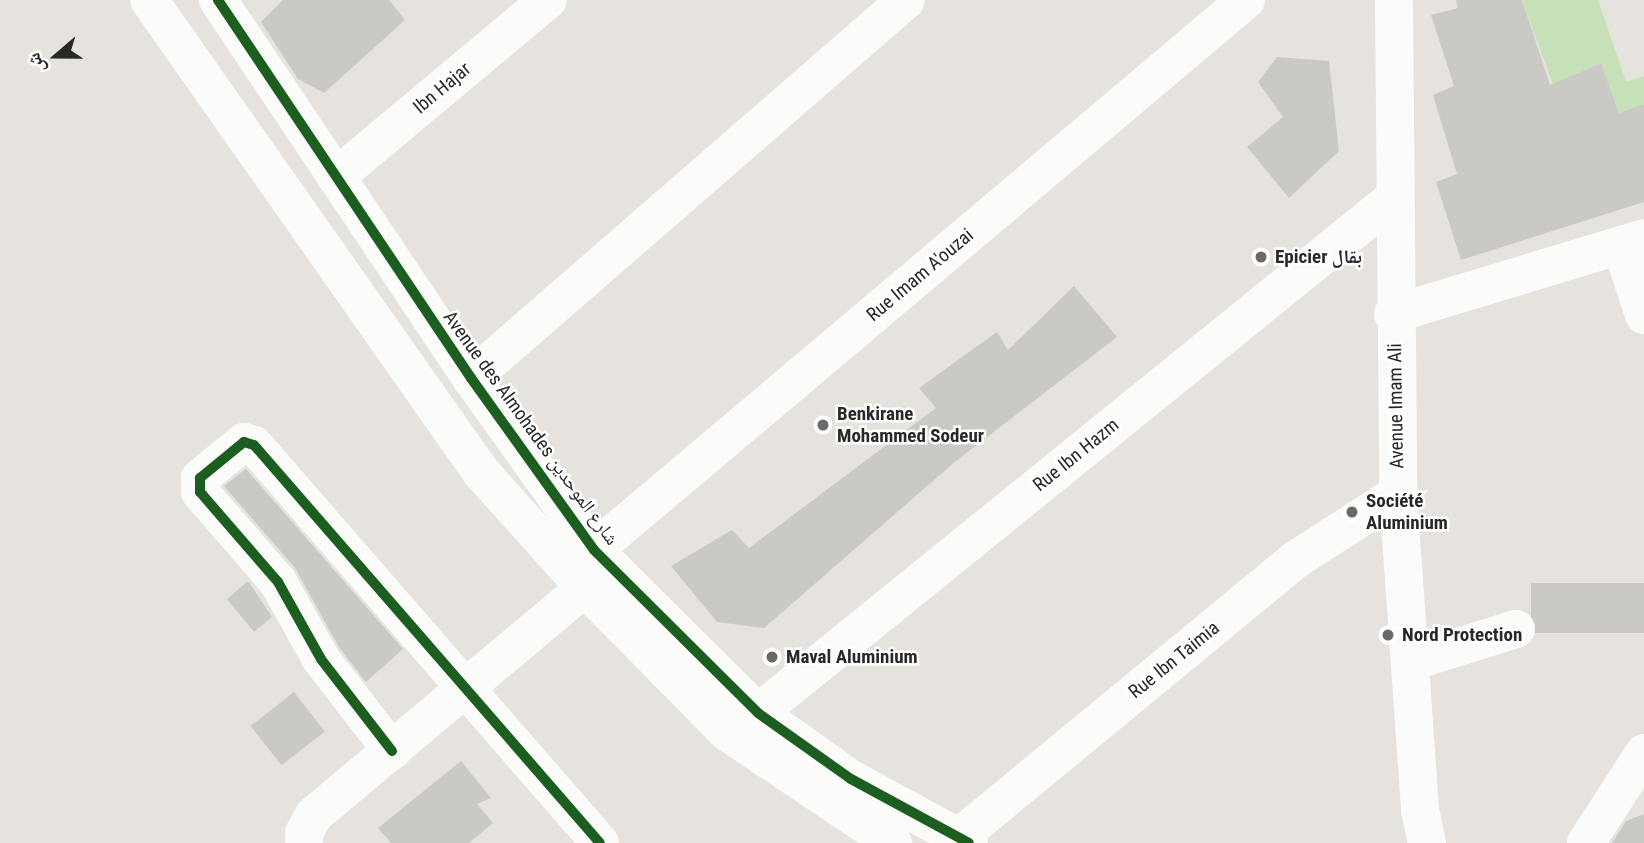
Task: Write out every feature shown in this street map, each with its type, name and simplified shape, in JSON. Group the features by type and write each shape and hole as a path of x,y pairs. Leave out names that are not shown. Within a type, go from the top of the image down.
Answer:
{"street":[{"path":"149,0 481,472 585,588 727,732 893,843"},
{"name":"Avenue des Almohades شارع الموحدين","path":"218,0 471,378 594,550 758,713 851,779 964,840"},
{"name":"Ibn Hajar","path":"336,177 548,0"},
{"path":"471,378 906,0"},
{"name":"Rue Imam A'ouzai","path":"594,550 1246,0"},
{"name":"Avenue Imam Ali","path":"1394,0 1393,314 1398,494 1424,827 1445,843"},
{"name":"Rue Ibn Hazm","path":"758,713 1394,198"},
{"path":"1393,314 1633,242 1644,314"},
{"path":"392,751 321,659 278,582 200,492 200,478 237,445 254,445 600,843"},
{"name":"Rue Ibn Taimia","path":"964,840 1296,560 1398,494"},
{"path":"304,843 304,833 314,815 585,588"},
{"path":"1410,662 1516,629"},
{"path":"1586,843 1644,753"}],"green space":[{"path":"1522,0 1598,0 1626,82 1644,76 1644,104 1619,113 1601,63 1553,84"}],"building":[{"path":"283,0 389,0 405,20 324,93 298,79 261,22"},
{"path":"1456,0 1522,0 1550,85 1601,63 1619,113 1644,104 1644,202 1461,260 1436,182 1457,174 1433,95 1454,86 1431,15 1458,8"},
{"path":"1277,57 1329,61 1339,151 1289,198 1247,147 1283,117 1258,82"},
{"path":"1074,286 1117,337 956,461 764,628 717,622 671,566 732,530 749,548 936,408 919,388 997,332 1008,350"},
{"path":"246,469 403,649 366,682 339,647 295,568 224,486"},
{"path":"248,581 272,617 254,632 227,599"},
{"path":"1531,583 1644,583 1644,633 1531,633"},
{"path":"294,692 325,731 281,765 251,726"},
{"path":"461,761 491,798 477,804 493,823 469,843 391,843 378,828"},
{"path":"1644,814 1644,843 1612,843 1626,821"}],"cycle path":[{"path":"218,0 471,378 594,550 758,713 851,779 969,843"},
{"path":"392,751 321,659 278,582 200,492 200,478 244,442 254,445 600,843"}],"place":[{"name":"Epicier بقال","path":"1261,257"},
{"name":"Benkirane Mohammed Sodeur","path":"823,425"},
{"name":"Société Aluminium","path":"1352,512"},
{"name":"Nord Protection","path":"1388,635"},
{"name":"Maval Aluminium","path":"772,657"}]}
